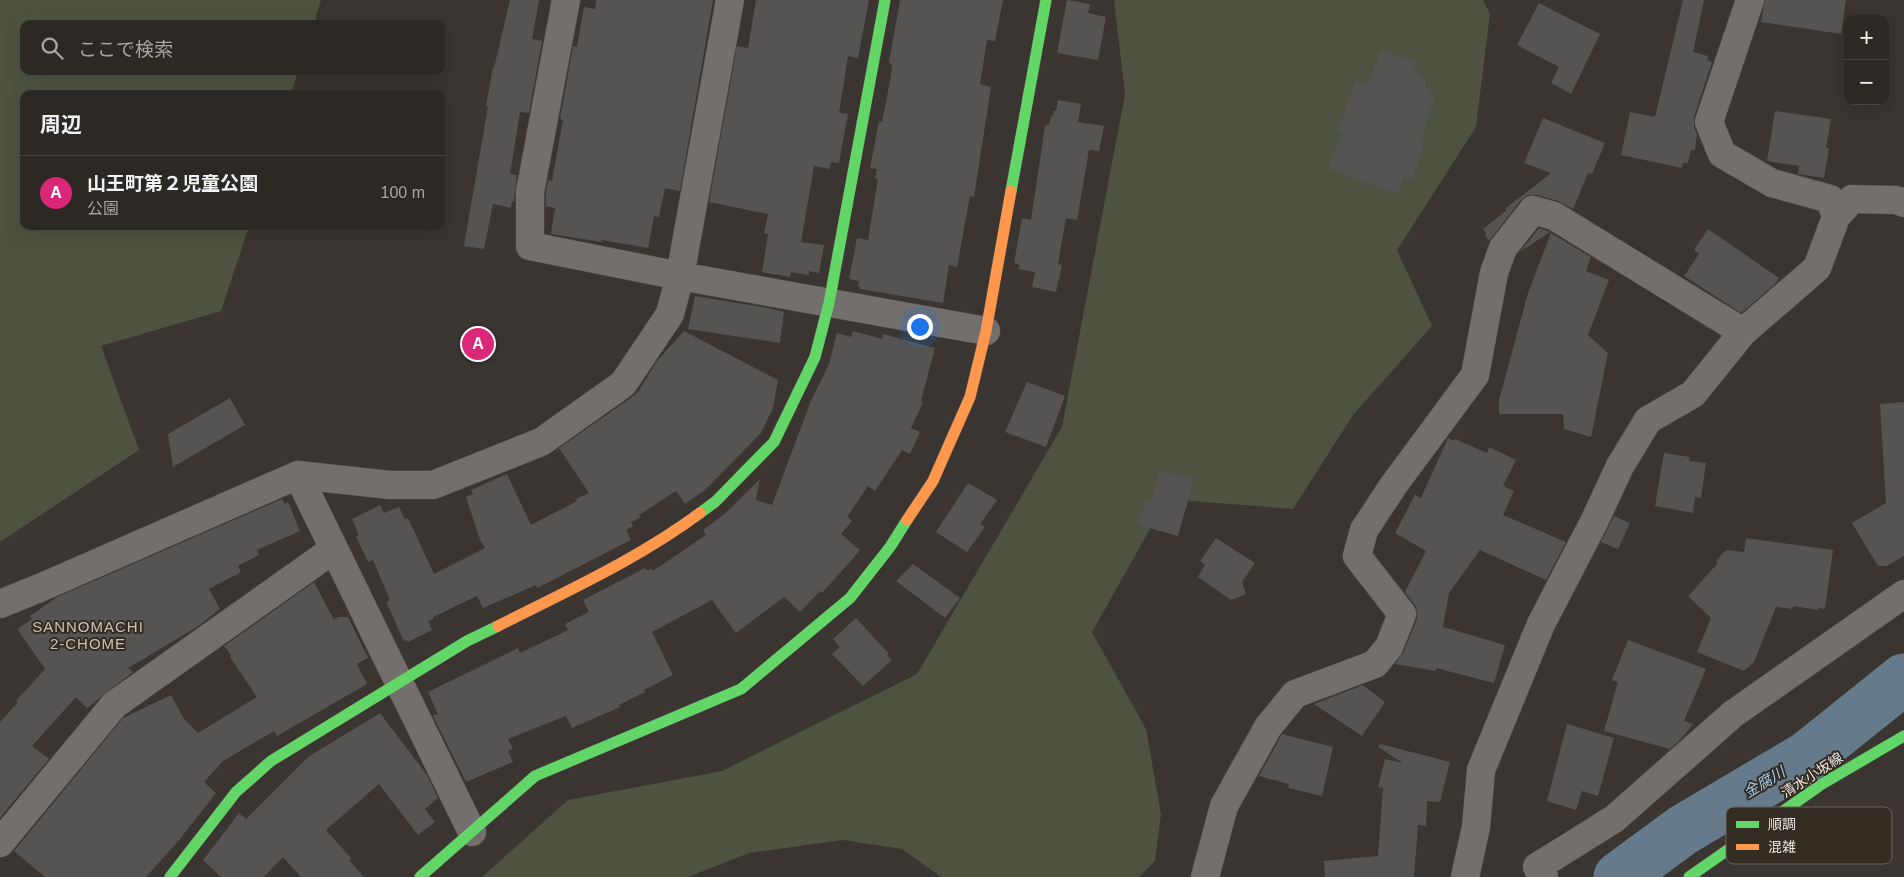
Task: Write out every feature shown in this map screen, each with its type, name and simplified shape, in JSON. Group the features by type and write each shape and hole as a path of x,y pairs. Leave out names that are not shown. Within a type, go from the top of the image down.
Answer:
{"street":[{"path":"566,0 530,192 530,246 680,276 986,331"},
{"path":"0,604 298,475 390,485 433,485 541,442 622,384 670,314 680,276 730,0"},
{"path":"170,877 236,792 271,761 466,641 618,565 669,536 715,502 774,442 815,358 829,303 885,0"},
{"path":"420,877 535,776 741,689 850,598 890,547 933,481 970,397 986,331 1046,0"},
{"path":"1750,0 1709,122 1718,146 1722,154 1772,183 1830,199 1836,217"},
{"path":"1465,877 1476,827 1481,770 1541,624 1594,522 1620,466 1648,420 1693,394 1743,332 1818,268 1836,217 1852,199 1896,200 1904,203"},
{"path":"1205,877 1224,806 1268,727 1295,694 1375,664 1389,647 1402,614 1357,556 1364,530 1393,486 1475,375 1494,273 1503,248 1533,210 1554,216 1743,332"},
{"path":"298,475 472,832"},
{"path":"0,843 114,705 334,549"},
{"path":"1541,872 1614,819 1733,714 1904,594"},
{"name":"清水小坂線","path":"1789,807 1822,784 1904,736"},
{"name":"清水小坂線","path":"1689,877 1726,851"}],"green space":[{"path":"0,0 321,0 315,20 20,20 20,75 297,75 292,90 20,90 20,230 248,230 221,311 101,346 139,450 0,542"},
{"path":"1114,0 1483,0 1490,14 1476,127 1397,250 1432,326 1353,415 1293,509 1167,499 1092,632 1146,729 1161,814 1155,861 1139,877 941,877 902,849 843,840 749,853 688,877 482,877 568,800 722,771 917,674 1062,427 1125,94"}],"building":[{"path":"510,0 539,0 532,39 542,41 529,113 520,112 510,174 517,175 514,202 512,201 511,208 493,204 484,249 464,246 493,67"},
{"path":"596,0 713,0 680,191 665,188 659,217 654,216 648,248 551,234 555,208 546,206 546,193 548,180 552,181 563,120 560,119 573,46 577,47 584,7 595,9"},
{"path":"756,0 869,0 858,58 848,56 839,113 848,114 839,163 831,162 830,169 814,166 801,242 824,245 819,273 809,271 809,275 791,272 790,277 762,272 768,234 764,233 768,214 709,202 737,46 748,48"},
{"path":"900,0 1003,0 995,41 987,40 980,84 991,87 974,197 970,196 957,267 949,265 943,303 860,289 858,286 859,281 849,279 857,238 868,240 878,179 875,179 877,169 870,168 879,121 882,122 891,76 892,64 889,63"},
{"path":"1067,0 1090,4 1088,13 1106,17 1098,60 1057,53"},
{"path":"1683,0 1704,0 1693,52 1708,56 1707,60 1712,62 1694,117 1694,127 1697,134 1695,150 1691,150 1688,163 1683,163 1682,168 1621,155 1630,112 1655,117"},
{"path":"1765,0 1846,0 1841,34 1761,22"},
{"path":"1539,3 1600,34 1571,94 1551,83 1559,67 1517,45"},
{"path":"1381,50 1416,62 1415,68 1419,69 1417,75 1427,79 1425,87 1430,89 1428,92 1435,95 1421,141 1425,142 1412,180 1404,177 1397,194 1328,168 1342,133 1337,131 1356,80 1368,85"},
{"path":"1058,100 1081,104 1078,122 1104,126 1099,151 1089,150 1077,220 1066,218 1058,264 1062,265 1056,292 1032,287 1035,272 1018,269 1020,265 1014,263 1022,218 1031,220 1045,126 1049,125 1051,116 1056,111"},
{"path":"1775,111 1831,119 1826,148 1829,148 1824,178 1798,174 1799,166 1767,161"},
{"path":"1543,118 1605,143 1592,174 1588,173 1573,209 1558,201 1537,195 1528,195 1521,200 1489,241 1483,229 1507,210 1506,208 1551,173 1524,163"},
{"path":"1539,228 1550,232 1520,252"},
{"path":"1708,229 1779,278 1775,284 1741,313 1684,276 1699,254 1694,250"},
{"path":"1551,233 1591,257 1586,271 1609,280 1588,335 1608,353 1591,437 1564,429 1563,414 1499,414 1499,400 1528,293"},
{"path":"695,296 784,312 780,343 688,329"},
{"path":"684,331 778,380 773,408 761,433 705,490 685,504 676,491 639,515 640,518 631,522 633,526 626,530 631,540 537,588 536,585 483,608 477,596 433,617 433,619 428,621 432,630 408,642 407,640 404,641 386,602 390,600 373,560 368,562 356,536 359,535 352,519 380,505 384,513 399,507 405,519 408,518 434,574 485,548 480,540 466,497 473,494 471,490 507,474 531,525 577,501 576,499 589,493 559,448 638,392 657,361"},
{"path":"853,331 882,339 883,334 935,348 921,401 923,402 911,428 920,432 910,454 902,450 875,491 868,486 847,517 852,521 841,534 860,550 849,563 822,593 820,591 800,612 784,597 736,633 712,600 652,632 673,675 619,705 620,707 572,728 566,716 508,739 513,749 508,751 513,762 466,782 433,716 438,714 428,692 518,648 520,653 568,630 565,624 589,612 583,600 645,568 646,570 652,569 653,571 706,535 703,530 726,513 760,479 756,500 772,505 810,403 829,364 837,333 851,337"},
{"path":"1027,382 1065,396 1046,447 1005,432"},
{"path":"230,398 245,425 173,467 168,434"},
{"path":"1904,402 1904,556 1887,566 1878,566 1852,523 1886,503 1880,404"},
{"path":"1448,438 1454,441 1455,439 1487,453 1489,447 1516,460 1503,486 1514,491 1503,515 1566,542 1546,580 1480,550 1449,593 1443,627 1505,645 1494,683 1436,668 1436,671 1395,664 1403,653 1417,619 1415,605 1405,592 1426,551 1395,533 1415,495 1421,498"},
{"path":"1664,453 1690,457 1689,461 1706,463 1701,498 1695,497 1693,513 1655,506"},
{"path":"1160,470 1194,479 1178,536 1138,525 1145,500 1151,501"},
{"path":"968,483 997,500 980,524 985,527 967,552 936,532"},
{"path":"282,499 285,504 288,502 300,531 257,550 259,555 238,566 241,572 209,589 220,609 197,627 128,668 133,672 87,708 76,697 32,746 49,759 0,818 0,722 45,669 17,629 32,619 30,616 57,597"},
{"path":"1614,516 1630,523 1618,549 1601,542"},
{"path":"1216,538 1255,563 1242,582 1246,594 1231,600 1198,577 1205,565 1200,561"},
{"path":"1746,538 1833,550 1825,609 1818,608 1818,610 1793,606 1793,609 1776,607 1754,662 1744,671 1697,652 1711,618 1688,596 1717,564 1717,560 1726,550 1744,552"},
{"path":"913,564 960,598 945,618 896,581"},
{"path":"314,582 334,620 338,617 348,617 368,658 357,664 367,684 277,736 274,731 223,761 204,782 216,793 180,839 146,877 45,877 14,851 123,718 171,695 184,719 198,733 257,697 224,646"},
{"path":"856,618 889,654 887,655 892,660 863,686 832,654 840,647 833,639"},
{"path":"1628,640 1706,669 1684,721 1693,724 1670,749 1604,731 1618,682 1612,680"},
{"path":"1363,685 1385,702 1362,736 1314,704"},
{"path":"380,713 427,775 438,798 425,809 435,822 418,835 379,784 326,830 351,858 349,860 364,877 301,877 283,857 264,877 221,877 203,860 239,813 246,819 308,757"},
{"path":"1567,724 1614,738 1598,796 1582,791 1576,810 1547,801"},
{"path":"1282,734 1333,747 1322,796 1288,788 1289,784 1259,776"},
{"path":"1380,744 1450,762 1440,802 1427,801 1426,826 1418,825 1414,877 1325,877 1324,861 1378,856 1383,788 1378,787 1385,759 1403,763 1378,747"}],"waterway":[{"name":"金腐川","path":"1619,877 1683,830 1808,756 1904,679"}],"traffic: fast":[{"path":"700,513 715,502 774,442 815,357 829,303 885,0"},
{"path":"1011,191 1046,0"},
{"path":"420,877 535,776 741,689 850,598 890,547 907,520"},
{"path":"170,877 236,792 271,761 467,641 498,626"},
{"path":"1789,807 1822,784 1904,736"},
{"path":"1689,877 1726,851"}],"traffic: slow":[{"path":"907,520 933,481 970,397 986,331 1011,191"},
{"path":"498,626 627,560 700,513"}],"place":[{"name":"山王町第２児童公園","path":"478,344"}],"district":[{"name":"SANNOMACHI 2-CHOME","path":"88,634"}]}
